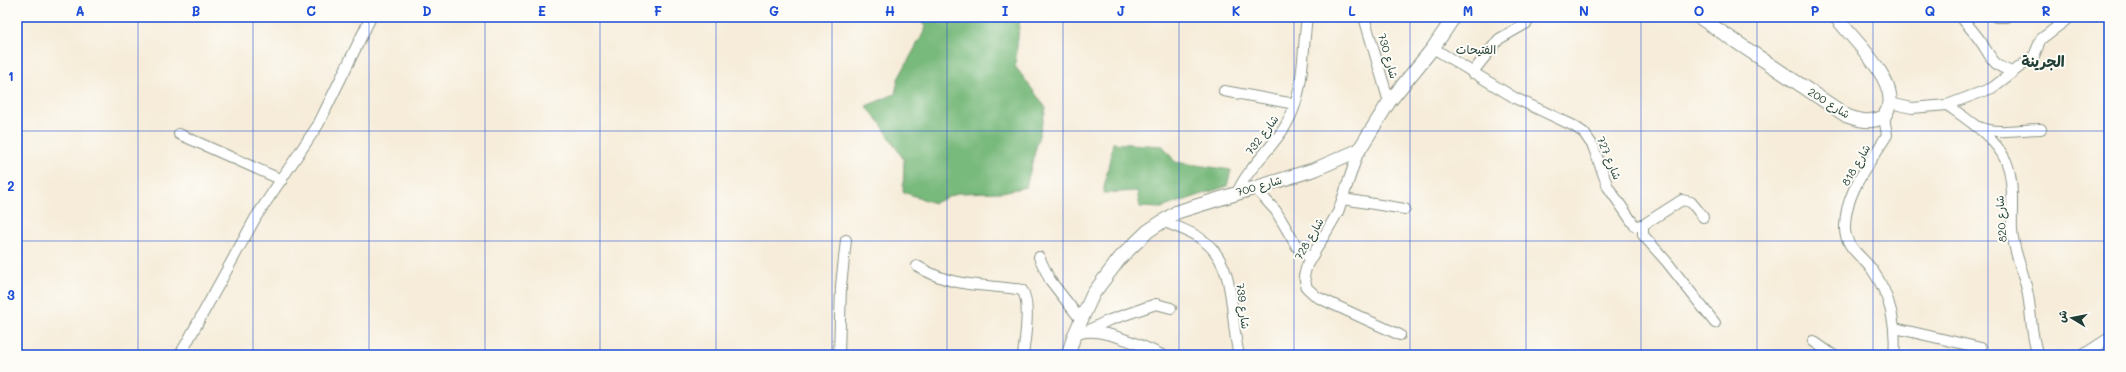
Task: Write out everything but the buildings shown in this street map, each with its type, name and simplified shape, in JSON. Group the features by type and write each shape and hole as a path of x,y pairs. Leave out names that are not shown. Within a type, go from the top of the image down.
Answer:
{"main road":[{"path":"1359,150 1389,102 1433,48 1454,17"},
{"name":"شارع 200","path":"1699,17 1847,116 1862,121 1873,122 1884,117"},
{"path":"1836,17 1882,74 1889,90 1890,104 1884,117"},
{"name":"شارع 700","path":"1068,355 1080,329 1093,294 1120,258 1148,231 1162,221 1177,212 1316,169 1359,150"}],"street":[{"path":"180,355 256,217 318,125 337,83 356,49 371,17"},
{"name":"شارع 732","path":"1238,193 1248,173 1286,126 1296,104 1302,72 1307,17"},
{"name":"شارع 730","path":"1364,17 1389,102"},
{"path":"1961,17 1984,45 1994,62 2002,68 2013,72"},
{"path":"1996,17 2006,17"},
{"path":"1890,104 1912,108 1948,105 1992,88 2034,56 2041,39 2070,17"},
{"path":"1472,73 1499,39 1526,23"},
{"name":"شارع 727","path":"1433,48 1515,98 1574,126 1584,133 1593,146 1611,193 1635,226 1643,225"},
{"path":"1224,91 1296,104"},
{"name":"شارع 820","path":"1948,105 1972,123 1987,137 2006,162 2011,188 2013,240 2027,289 2032,334 2038,355"},
{"name":"شارع 818","path":"1884,117 1887,135 1857,183 1848,204 1844,230 1850,245 1872,270 1879,281 1896,328 1894,355"},
{"path":"1972,123 1981,128 1999,133 2011,130 2041,129"},
{"path":"179,134 282,180"},
{"name":"شارع 728","path":"1359,150 1343,199 1325,236 1310,258 1304,276 1307,288 1317,297 1400,335"},
{"path":"1255,188 1276,211 1297,247 1310,258"},
{"path":"1343,199 1405,209"},
{"path":"1703,217 1691,202 1682,200 1643,225 1643,235 1667,262 1715,323"},
{"name":"شارع 739","path":"1162,221 1203,240 1212,248 1220,259 1229,283 1234,329 1239,355"},
{"path":"839,355 841,286 846,240"},
{"path":"1039,257 1050,280 1080,329 1111,337 1162,355"},
{"path":"917,266 932,275 957,283 1022,290 1024,295 1026,318 1023,355"},
{"path":"1080,329 1156,304 1171,308"},
{"path":"1896,328 1981,348"},
{"path":"2083,355 2109,338"},
{"path":"1813,341 1833,355"}],"green space":[{"path":"918,17 1020,17 1015,66 1046,108 1026,187 1002,192 958,193 934,203 903,192 904,160 879,121 866,106 895,94 898,79 926,28"},
{"path":"1113,143 1163,146 1175,162 1231,170 1227,186 1161,208 1140,207 1137,191 1103,193"}],"district":[{"name":"الفتيحات","path":"1476,50"},
{"name":"الجرينة","path":"2043,62"}]}
